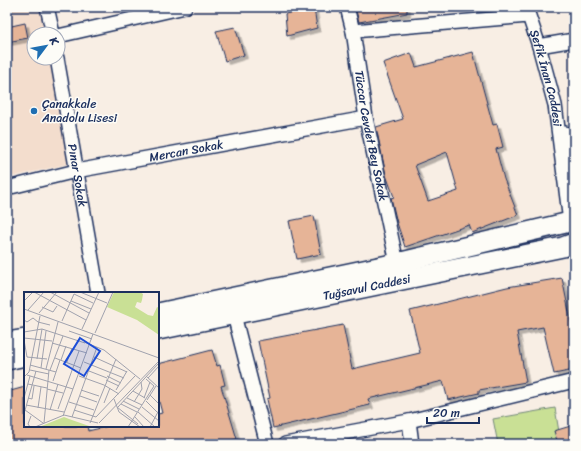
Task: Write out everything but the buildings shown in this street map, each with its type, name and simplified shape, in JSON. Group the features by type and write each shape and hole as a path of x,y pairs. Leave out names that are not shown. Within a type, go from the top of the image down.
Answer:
{"main road":[{"path":"159,313 397,263 572,222"},
{"name":"Tuğsavul Caddesi","path":"159,330 563,247 574,243"},
{"path":"7,342 24,339"},
{"path":"7,360 24,356"}],"street":[{"path":"47,7 51,26"},
{"path":"66,34 185,7"},
{"name":"Tüccar Cevdet Bey Sokak","path":"347,7 353,31 366,118 397,263"},
{"path":"353,31 527,12"},
{"name":"Şefik İnan Caddesi","path":"527,12 539,46 555,105 572,222"},
{"path":"539,46 574,40"},
{"name":"Pınar Sokak","path":"58,66 98,292"},
{"path":"555,105 574,162"},
{"name":"Mercan Sokak","path":"7,188 76,171 366,118"},
{"path":"234,315 267,444"},
{"path":"285,444 409,421 574,381"},
{"path":"409,421 412,444"}],"shaded area":[{"name":"Çanakkale Anadolu Lisesi","path":"7,7 41,7 45,26 26,26 26,66 53,66 72,163 7,178"}],"green space":[{"path":"555,408 561,444 498,444 493,419"}],"place":[{"name":"Çanakkale Anadolu Lisesi","path":"34,111"}]}
